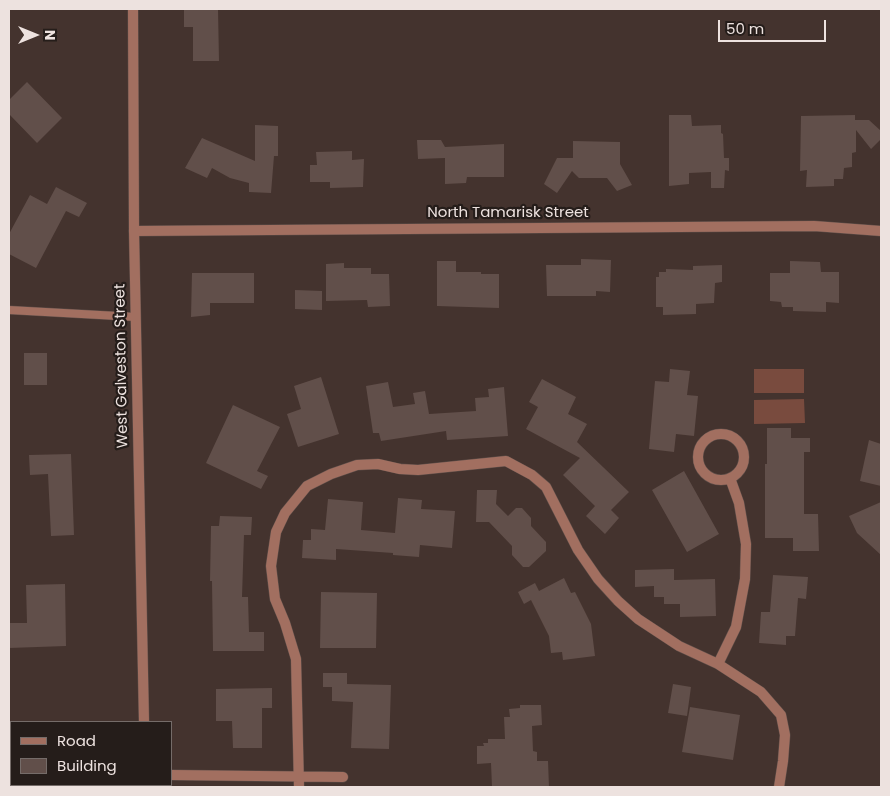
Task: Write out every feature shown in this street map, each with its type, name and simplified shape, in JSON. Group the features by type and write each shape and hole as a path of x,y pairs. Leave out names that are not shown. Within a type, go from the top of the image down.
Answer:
{"street":[{"name":"West Galveston Street","path":"133,9 134,231 144,721"},
{"name":"North Tamarisk Street","path":"134,231 814,226 881,231"},
{"path":"718,434 732,438 742,449 743,463 740,470 730,478 712,479 700,468 698,453 705,440 711,436 718,434"},
{"path":"299,787 296,659 285,623 274,599 271,566 276,532 285,513 307,486 331,474 357,465 378,464 400,469 418,470 444,469 506,461 532,475 546,487 578,550 598,579 618,601 638,619 679,646 718,664 762,692 782,716 784,735 783,761 779,787"},
{"path":"718,664 736,627 745,579 746,544 739,503 730,478"},
{"path":"172,775 343,777"}],"lane":[{"path":"9,310 136,317"}],"shaded area":[{"path":"754,369 804,369 804,393 754,393"},
{"path":"804,399 805,423 754,424 754,400"}],"building":[{"path":"184,9 218,9 219,61 193,61 193,27 184,27"},
{"path":"27,82 62,118 37,143 9,114 9,100"},
{"path":"669,115 691,115 692,126 721,125 724,158 729,158 729,171 725,170 724,188 711,188 711,172 689,173 689,184 669,186"},
{"path":"855,115 855,120 869,120 881,131 881,139 871,149 856,130 856,152 852,153 852,167 844,168 843,179 834,179 834,186 806,187 807,170 800,171 801,116"},
{"path":"255,125 278,126 278,156 274,156 271,193 249,192 249,183 230,178 212,168 207,178 185,168 202,138 255,161"},
{"path":"417,140 441,140 445,147 504,144 504,177 467,177 466,183 445,184 445,158 418,159"},
{"path":"573,141 620,142 620,164 632,185 617,191 607,178 579,178 572,171 557,193 544,184 557,158 573,158"},
{"path":"352,151 352,160 364,159 363,187 330,188 330,182 310,182 310,165 317,165 316,152"},
{"path":"56,187 87,203 79,217 66,211 36,268 9,254 9,234 30,195 47,204"},
{"path":"581,259 611,260 610,292 596,291 596,296 547,296 546,265 581,265"},
{"path":"437,261 456,261 456,272 499,274 499,308 437,306"},
{"path":"790,261 820,262 821,272 839,272 839,303 826,302 826,312 793,311 793,307 782,307 781,302 770,301 770,273 790,273"},
{"path":"344,263 344,268 371,268 371,274 389,274 390,306 368,307 367,300 326,301 326,264"},
{"path":"722,265 722,282 715,283 714,303 696,304 696,314 663,315 663,307 656,307 656,277 659,277 659,272 666,272 666,269 693,270 693,266"},
{"path":"192,273 254,273 254,303 210,303 210,315 191,317"},
{"path":"295,290 322,291 322,310 295,309"},
{"path":"24,353 47,353 47,385 24,385"},
{"path":"670,369 690,371 687,395 698,396 694,436 676,434 674,452 649,449 655,381 669,382"},
{"path":"321,377 339,434 298,447 287,414 301,409 294,386"},
{"path":"542,379 576,397 568,414 587,424 577,442 629,492 611,510 619,518 605,534 586,516 595,506 563,475 580,458 526,429 538,407 529,402"},
{"path":"388,382 393,407 415,404 413,393 425,391 429,414 476,411 475,398 489,397 488,389 504,387 508,436 447,440 446,431 381,441 379,433 373,433 366,386"},
{"path":"233,405 280,427 257,471 268,476 261,489 206,463"},
{"path":"767,428 791,428 791,438 810,438 810,452 804,452 804,514 818,514 819,551 793,551 793,538 765,538"},
{"path":"869,440 881,444 881,486 860,481"},
{"path":"71,454 74,535 51,536 48,474 30,475 29,455"},
{"path":"684,471 719,534 687,552 652,490"},
{"path":"477,490 497,490 496,504 508,516 516,508 522,508 531,518 531,526 546,542 546,551 529,567 523,567 512,555 512,546 489,522 476,522"},
{"path":"398,498 422,500 421,509 455,511 452,548 420,545 419,557 336,549 336,560 302,558 303,540 311,540 311,529 325,530 328,499 363,502 361,530 395,533"},
{"path":"881,502 881,555 857,533 849,516"},
{"path":"220,516 252,517 251,535 244,535 242,597 248,597 249,632 264,632 264,651 213,651 212,581 210,581 211,526 219,526"},
{"path":"674,569 674,580 715,579 716,616 680,617 680,604 664,604 664,597 654,597 654,586 635,587 635,570"},
{"path":"773,575 808,577 806,599 798,598 795,636 786,636 786,645 759,643 761,612 770,612"},
{"path":"564,578 571,593 575,592 591,624 595,656 563,660 562,652 551,653 549,636 531,600 524,604 518,592 535,583 539,591"},
{"path":"65,584 66,646 9,648 9,623 27,623 26,585"},
{"path":"321,592 377,593 376,648 320,648"},
{"path":"323,673 347,673 347,684 391,685 389,749 351,748 353,702 332,701 332,687 323,687"},
{"path":"673,684 691,687 687,716 668,713"},
{"path":"272,688 272,708 262,708 262,748 233,748 232,721 216,721 216,689"},
{"path":"520,705 541,705 542,725 532,726 533,751 537,752 537,761 548,761 549,787 492,787 491,763 477,764 477,746 484,746 483,743 488,743 488,739 505,739 504,717 510,717 509,709 520,708"},
{"path":"690,707 740,715 733,760 682,752"}]}
